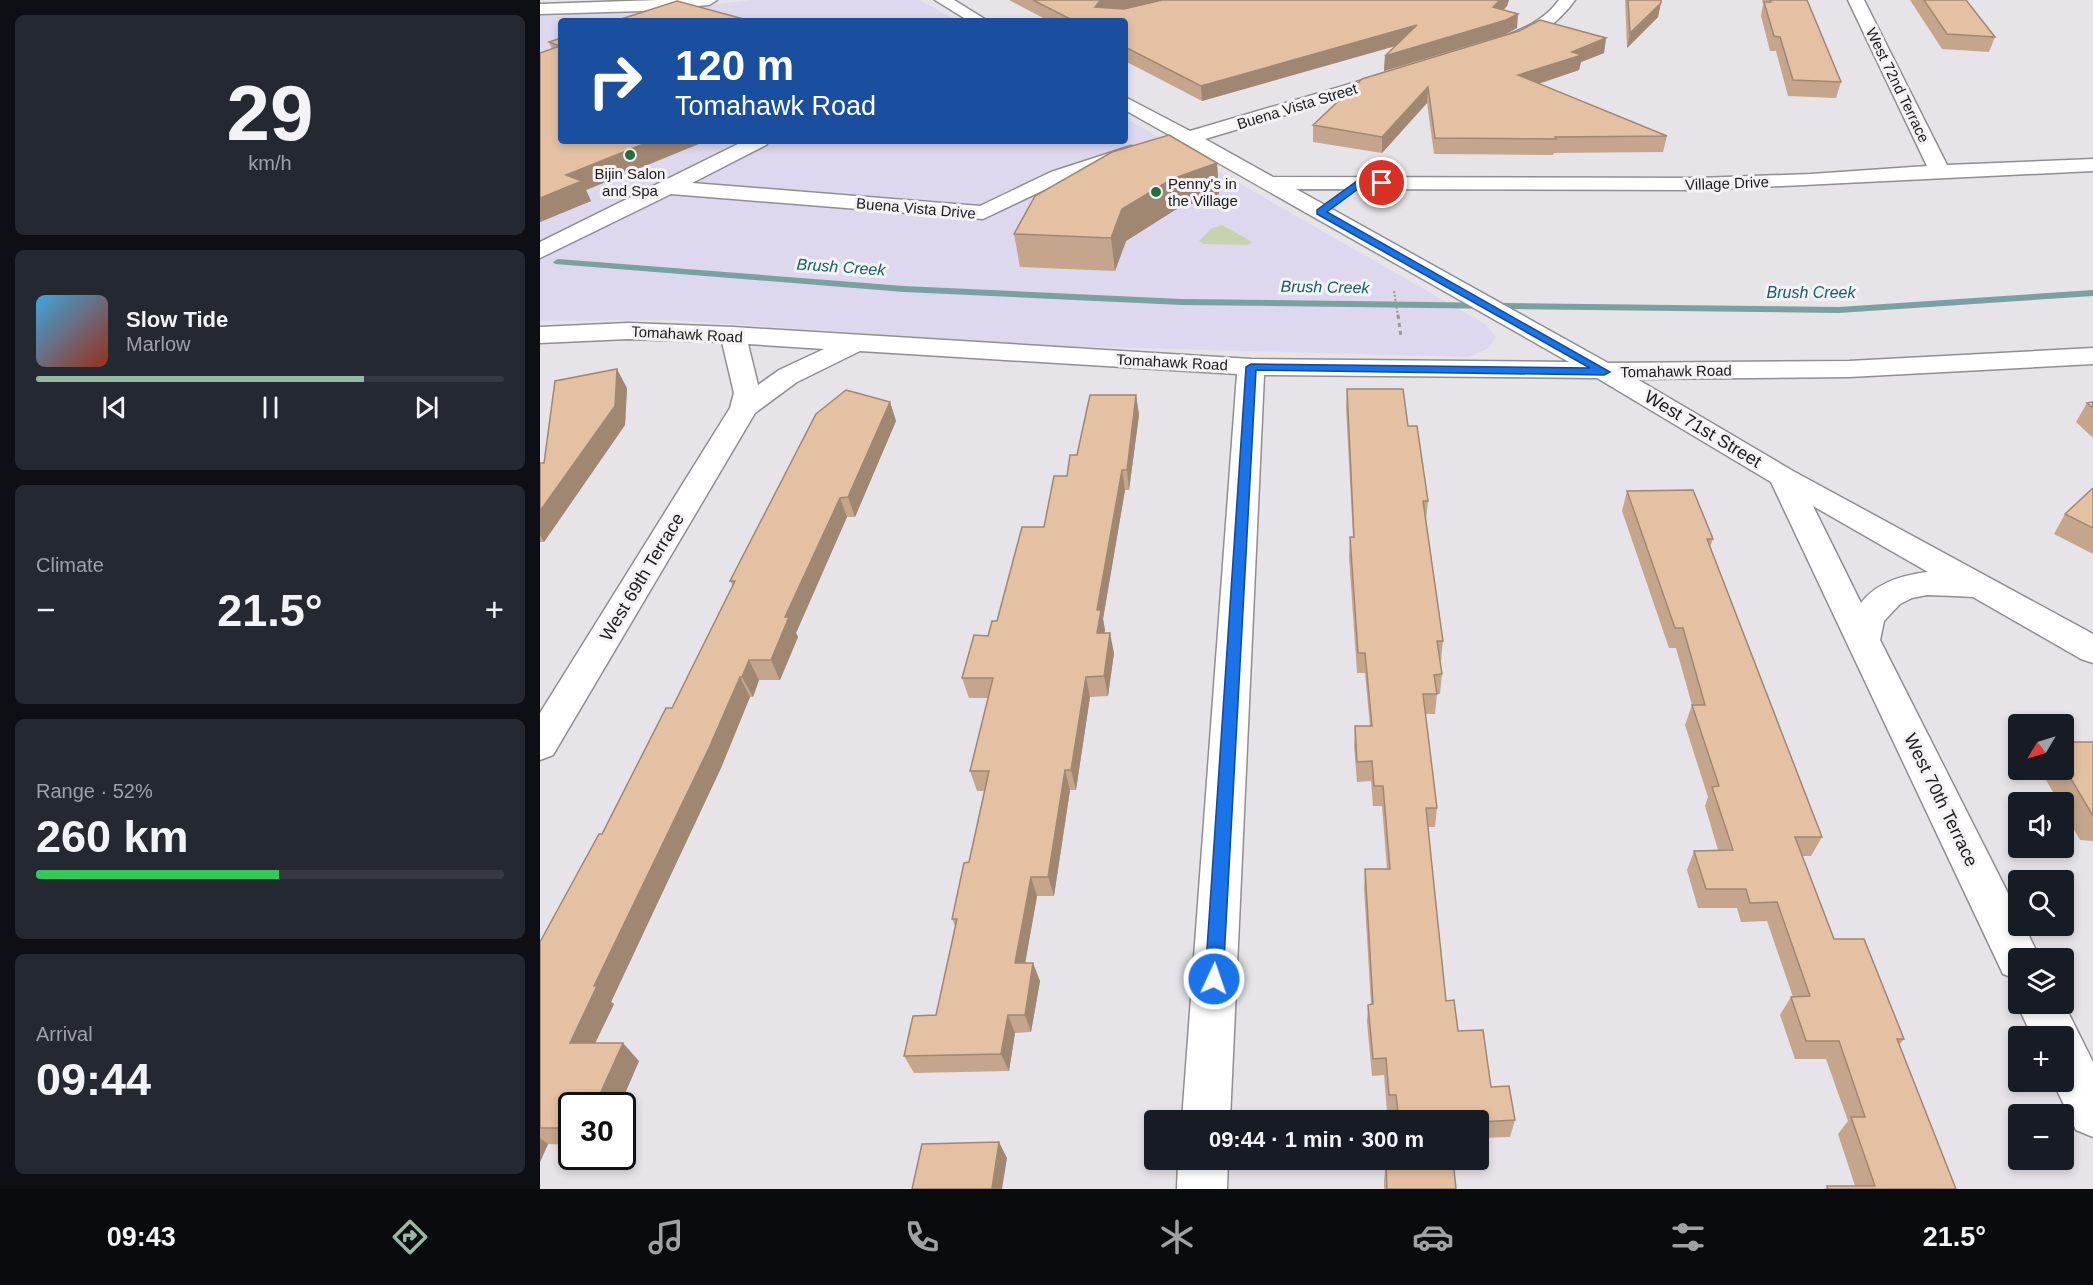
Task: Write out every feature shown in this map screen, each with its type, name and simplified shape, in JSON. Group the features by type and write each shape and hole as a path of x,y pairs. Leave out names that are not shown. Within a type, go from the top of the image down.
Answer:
{"street":[{"path":"540,9 632,7 709,0"},
{"path":"943,0 975,18"},
{"path":"1494,46 1545,23 1557,14 1567,0"},
{"name":"West 72nd Terrace","path":"1856,0 1940,171"},
{"name":"Buena Vista Street","path":"1188,137 1409,72"},
{"name":"West 71st Street","path":"1128,104 1534,332 1783,477 2093,650"},
{"name":"Buena Vista Drive","path":"667,187 983,213 1058,176 1151,146 1188,137"},
{"path":"540,251 753,144"},
{"name":"Village Drive","path":"1269,183 1698,184 2093,165"},
{"path":"1321,212 1360,183"},
{"name":"Tomahawk Road","path":"540,335 628,331 733,335 1251,367 1604,372 1849,369 2093,356"},
{"path":"733,335 747,393 744,408"},
{"name":"West 69th Terrace","path":"540,745 744,408 788,376 854,344"},
{"path":"1207,1110 1251,367"},
{"name":"West 70th Terrace","path":"1783,477 2013,948"},
{"path":"1863,639 1868,618 1882,601 1916,584 1944,582 1993,594"},
{"path":"2074,1074 2093,1113"},
{"path":"1202,1189 1203,1170"}],"path":[{"path":"1393,285 1401,331"}],"shaded area":[{"path":"751,0 920,0 952,18 558,18 558,144 1128,144 1128,120 1485,324 1496,337 1489,348 1469,357 1026,345 673,320 540,321 540,16 638,13"}],"green space":[{"path":"1222,225 1252,242 1248,245 1204,244 1199,241 1212,228"}],"building":[{"path":"1033,0 1106,0 1099,2 1095,7 1124,9 1162,0 1500,0 1493,7 1518,14 1506,20 1385,56 1417,25 1201,86 1128,49 1128,18 1068,18"},
{"path":"1628,0 1661,0 1661,3 1630,33"},
{"path":"1770,0 1807,0 1841,82 1793,80 1780,37 1774,36 1764,2 1771,2"},
{"path":"1924,0 1966,0 1995,37 1947,34"},
{"path":"677,1 740,18 624,18"},
{"path":"1540,20 1606,38 1572,52 1582,55 1518,75 1667,136 1555,137 1556,139 1435,138 1428,87 1382,137 1313,125 1362,79 1519,31"},
{"path":"558,39 558,45 549,42"},
{"path":"558,47 558,144 644,144 566,175 582,181 540,198 540,53"},
{"path":"1169,135 1217,163 1172,179 1122,209 1111,238 1014,234 1035,196 1112,152"},
{"path":"617,369 615,406 540,511 540,463 544,463 555,381"},
{"path":"1347,389 1403,389 1408,426 1417,426 1428,501 1423,501 1443,641 1437,641 1442,674 1434,675 1437,694 1423,694 1437,808 1426,808 1446,1001 1454,1000 1458,1031 1483,1030 1491,1087 1509,1086 1515,1120 1489,1121 1489,1110 1398,1110 1396,1095 1389,1095 1386,1058 1373,1059 1368,1005 1373,1004 1365,869 1390,869 1383,786 1374,786 1372,761 1357,762 1355,726 1372,726 1365,653 1358,653 1350,537 1354,537"},
{"path":"846,390 890,402 848,497 840,498 785,617 789,617 771,660 749,660 740,677 709,748 594,986 597,986 570,1043 623,1043 601,1092 558,1092 558,1128 540,1128 540,942 599,834 602,834 666,708 672,708 735,581 730,581 816,414"},
{"path":"1090,395 1136,395 1127,470 1122,470 1097,610 1101,610 1097,633 1110,633 1104,676 1086,677 1071,770 1065,770 1048,877 1031,877 1015,963 1033,963 1025,1015 1008,1015 1001,1054 904,1056 913,1016 936,1015 957,919 952,919 964,863 969,862 989,771 970,771 993,678 962,678 974,635 988,636 992,621 997,621 1022,527 1044,527 1054,476 1067,476 1070,455 1077,455"},
{"path":"2093,488 2093,528 2065,514"},
{"path":"1693,490 1713,539 1707,539 1822,837 1795,837 1834,939 1864,939 1904,1039 1897,1039 1956,1189 1828,1189 1827,1186 1875,1186 1851,1117 1865,1117 1839,1041 1806,1041 1791,997 1810,996 1777,902 1750,903 1746,889 1706,889 1694,851 1733,850 1712,787 1719,786 1692,705 1705,705 1683,628 1675,628 1627,491"},
{"path":"2074,742 2093,742 2093,816 2072,780 2074,780"},
{"path":"999,1142 992,1188 994,1189 912,1189 922,1144"},
{"path":"1386,1170 1454,1170 1456,1189 1387,1189"}],"waterway":[{"name":"Brush Creek","path":"558,262 904,289 1181,302 1839,310 2093,293"}],"place":[{"name":"Bijin Salon and Spa","path":"630,155"},
{"name":"Penny's in the Village","path":"1156,192"}],"route":[{"path":"1214,979 1251,367 1604,372 1321,212 1332,201 1360,183 1382,183"}]}
